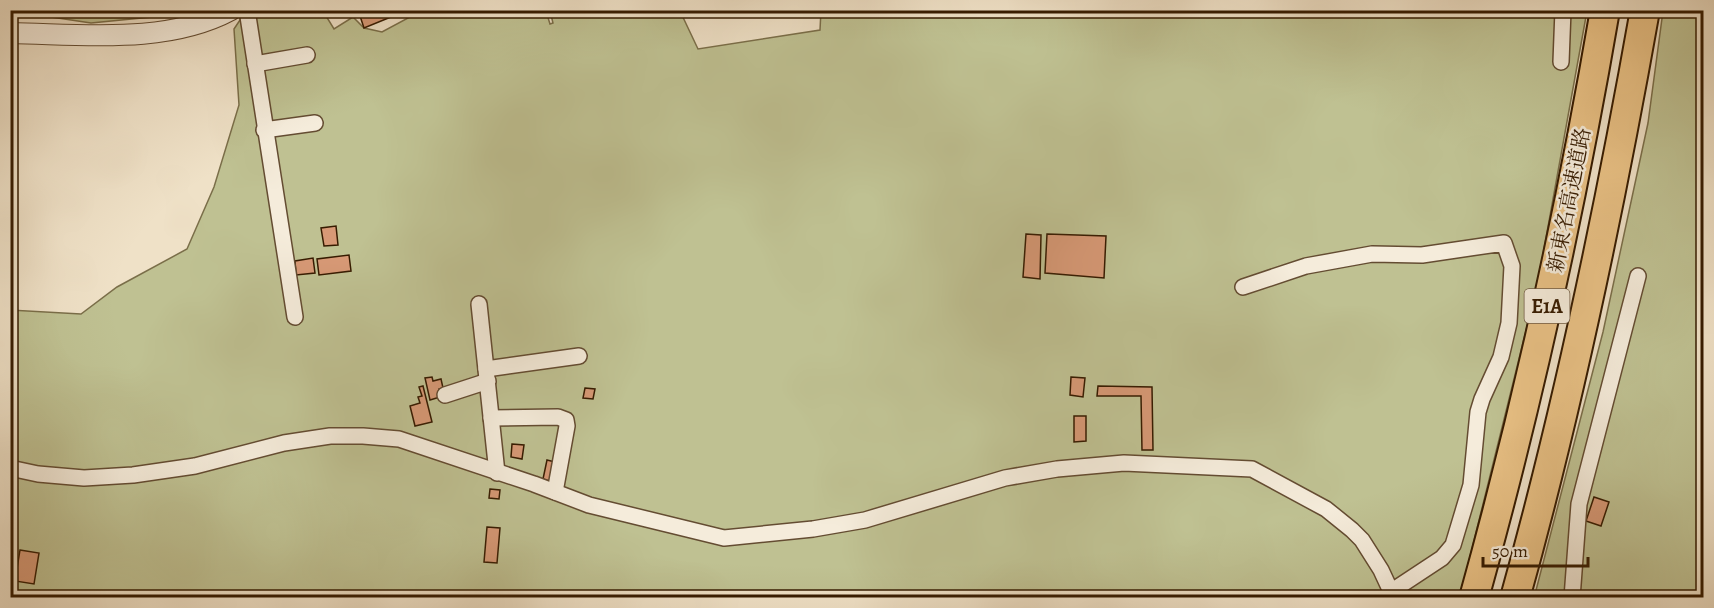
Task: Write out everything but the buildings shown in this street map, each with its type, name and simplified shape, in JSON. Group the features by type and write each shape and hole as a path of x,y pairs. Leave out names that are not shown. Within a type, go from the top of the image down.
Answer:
{"highway":[{"name":"新東名高速道路","path":"1474,597 1537,356 1569,206 1605,10"},
{"name":"新東名高速道路","path":"1515,597 1561,418 1645,10"}],"street":[{"path":"10,33 163,33 195,25 231,10"},
{"path":"247,10 295,317"},
{"path":"1561,62 1563,10"},
{"path":"255,64 307,54"},
{"path":"264,130 315,123"},
{"path":"10,468 38,474 84,478 134,475 195,466 284,443 330,436 399,439 589,505 724,538 813,529 865,520 1005,478 1057,469 1124,463 1252,469 1326,509 1352,530 1368,550 1393,594 1442,558 1453,545 1472,485 1478,412 1501,357 1509,323 1512,266 1504,243 1422,255 1372,254 1306,266 1243,287"},
{"path":"1572,597 1579,504 1638,276"},
{"path":"479,304 497,473"},
{"path":"445,395 487,375 579,356"},
{"path":"491,418 558,417 566,420 567,426 555,492"}],"green space":[{"path":"821,10 1587,11 1538,282 1460,597 11,597 10,310 81,314 117,287 187,249 214,187 239,105 234,29 246,11 323,11 334,29 353,17 364,28 382,32 421,11 468,11 472,15 490,11 546,11 550,24 553,23 550,11 680,11 698,49 820,30"},
{"path":"11,11 191,11 192,13 91,23"},
{"path":"1663,11 1703,11 1703,597 1534,598 1603,332 1648,123"}]}
